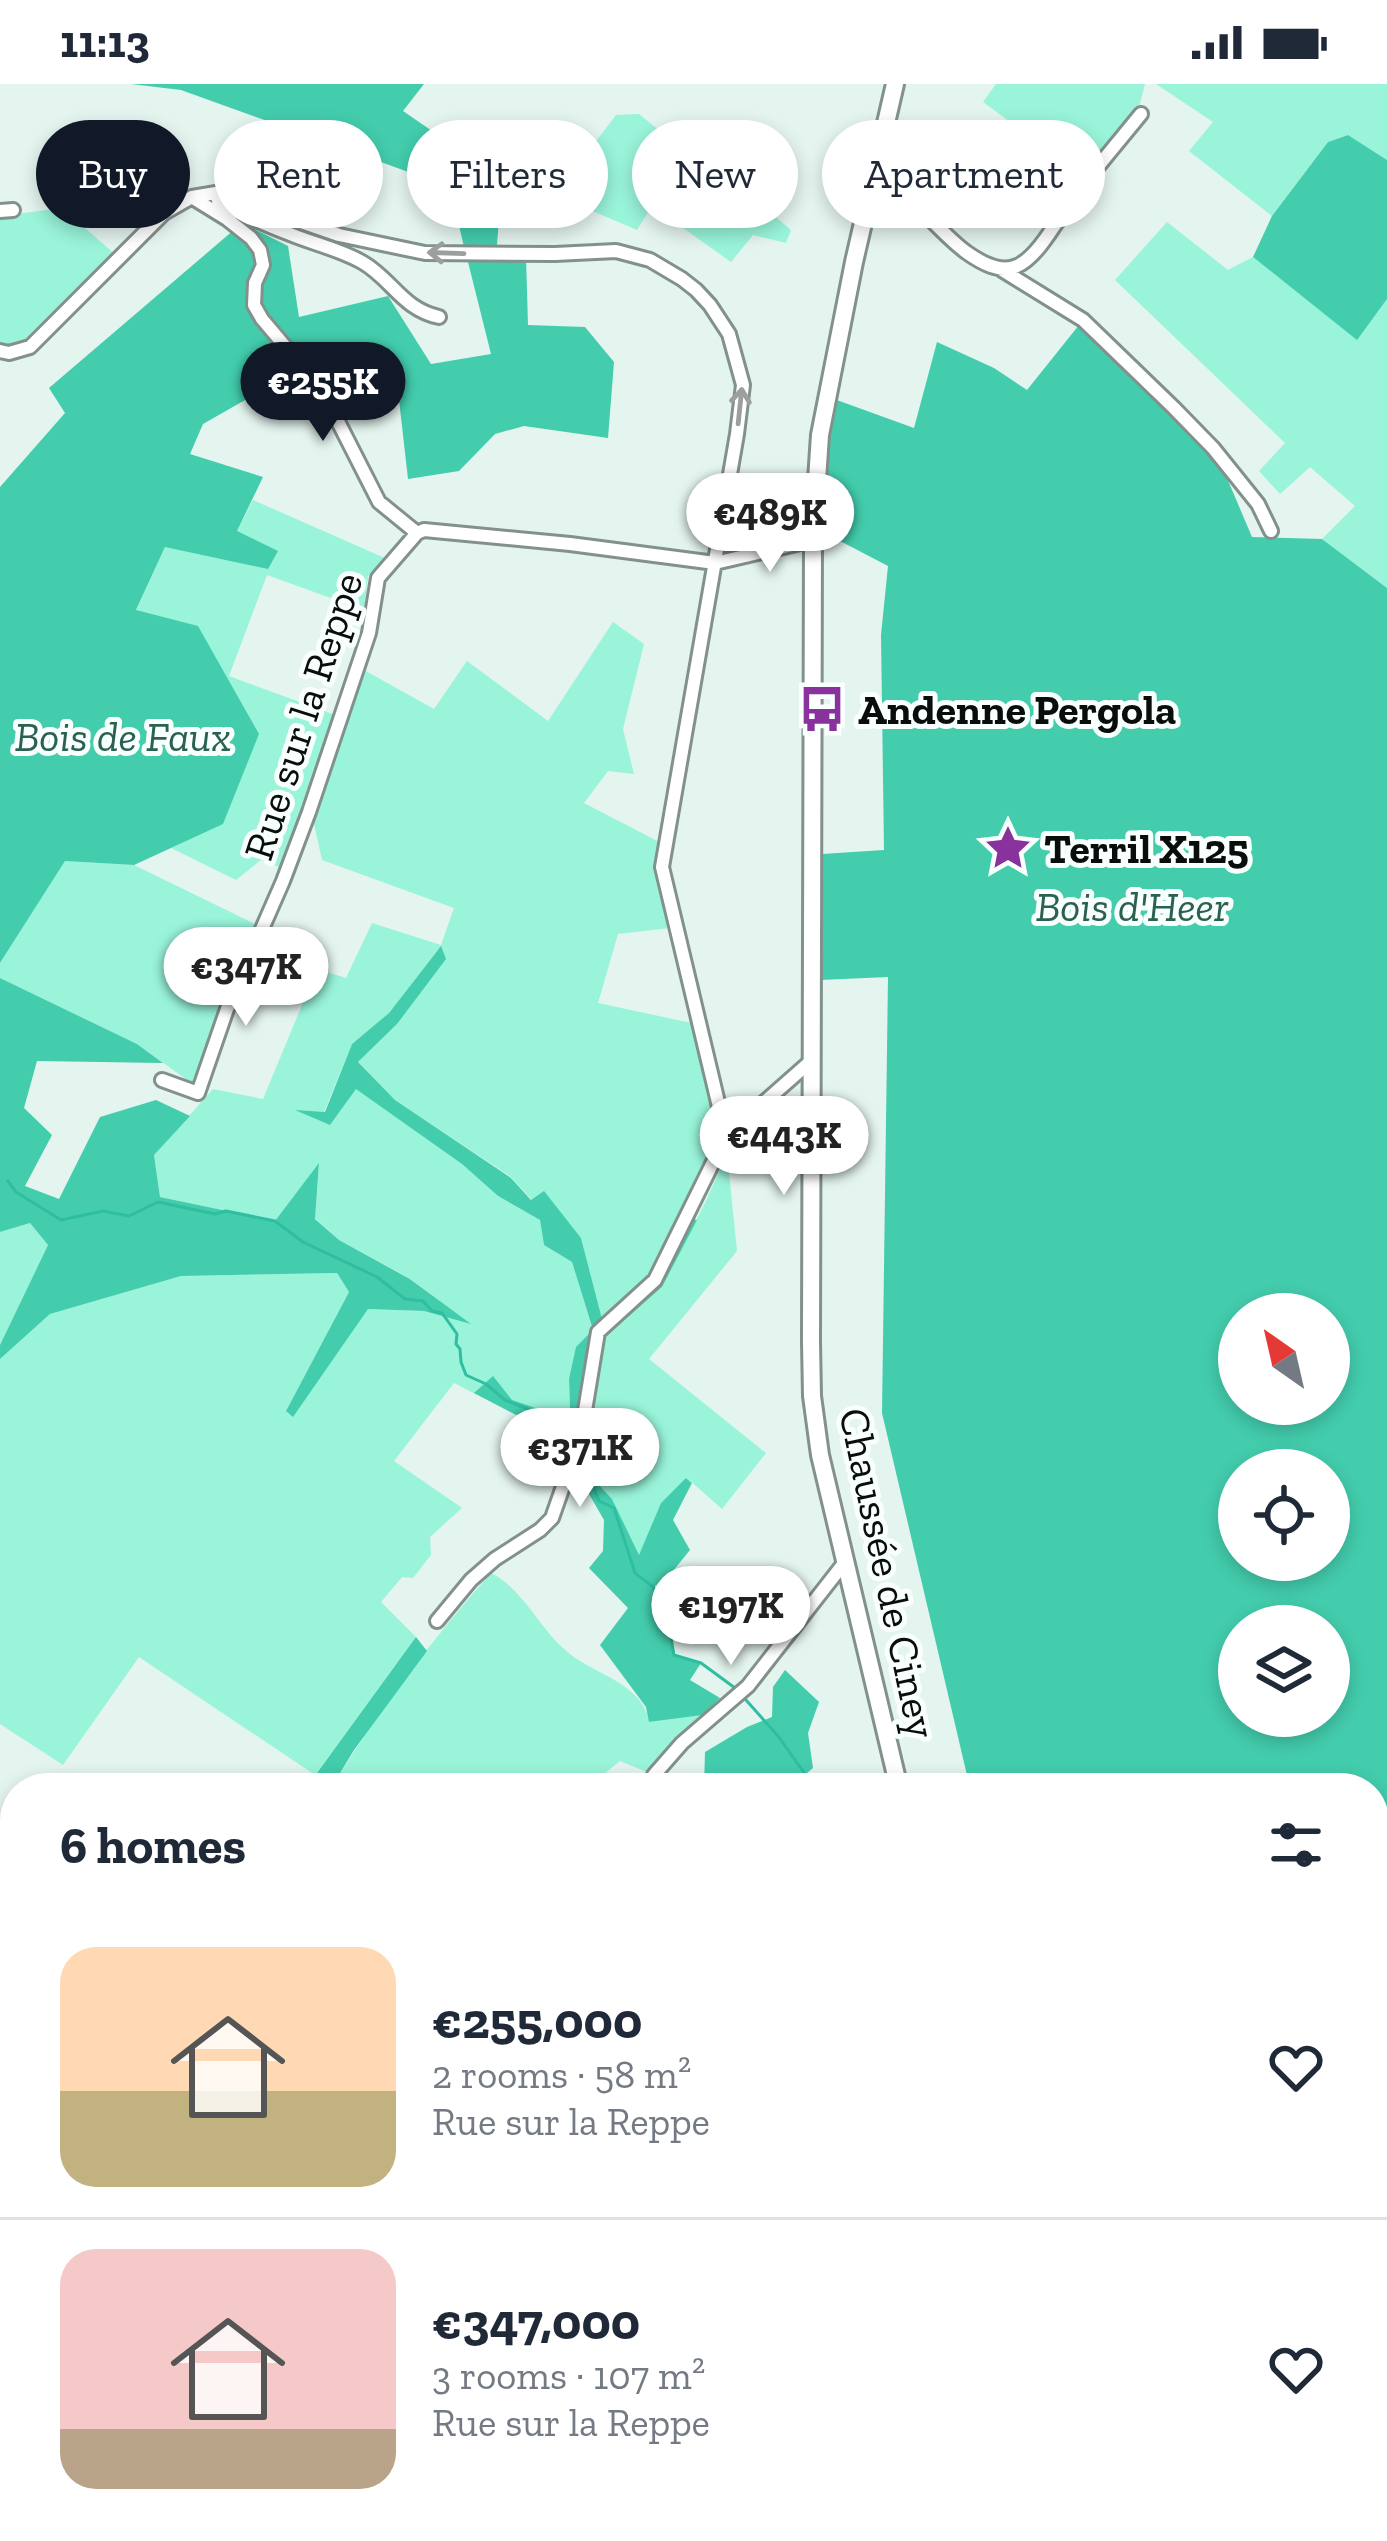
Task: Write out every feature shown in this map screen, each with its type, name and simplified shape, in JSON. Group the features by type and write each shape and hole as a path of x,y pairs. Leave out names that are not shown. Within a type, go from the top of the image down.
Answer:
{"main road":[{"name":"Chaussée de Ciney","path":"887,120 895,84"},
{"name":"Chaussée de Ciney","path":"863,228 820,435 813,540 812,1396 820,1455 895,1773"}],"street":[{"path":"1002,270 1021,266 1141,114"},
{"path":"0,351 30,347 164,213 192,197 214,193"},
{"path":"192,197 227,219 260,250 263,265 254,305 322,390 379,502 417,533 570,544 716,563 813,540"},
{"path":"274,228 367,265 411,307 439,316"},
{"path":"318,228 425,253 616,251 650,260 682,279 710,304 729,334 742,385 662,867 726,1136"},
{"path":"939,228 978,260 1083,320 1213,448 1258,504 1270,531"},
{"name":"Rue sur la Reppe","path":"162,1080 198,1093 227,1009 309,812 370,633 378,578 417,533"},
{"path":"437,1622 471,1580 551,1518 581,1435 598,1332 655,1280 726,1136 811,1061"},
{"path":"656,1773 682,1743 748,1686 845,1562"}],"green space":[{"path":"131,84 424,84 403,111 416,120 407,120 407,171 383,163 383,120 264,120 181,90"},
{"path":"996,84 1145,84 1137,115 1105,154 1105,120 1008,120 983,102"},
{"path":"1156,84 1387,84 1387,160 1348,135 1328,142 1272,216 1189,151 1213,122"},
{"path":"639,114 646,120 632,120 632,228 608,218 608,125 616,115"},
{"path":"1348,135 1387,160 1387,299 1357,340 1253,257 1272,216 1328,142"},
{"path":"36,211 36,228 85,228 116,255 29,344 0,348 0,216"},
{"path":"1167,222 1228,270 1253,257 1357,339 1387,299 1387,588 1322,539 1355,506 1310,467 1280,494 1259,471 1285,443 1115,280"},
{"name":"Bois de Faux","path":"236,228 252,228 288,246 299,317 388,296 431,364 491,354 467,258 526,257 528,325 585,327 614,362 608,438 524,426 495,434 459,471 408,479 398,391 355,369 328,383 308,364 203,424 190,454 263,477 237,531 278,551 268,569 165,547 136,610 198,626 259,734 223,824 134,865 65,861 0,963 0,487 65,413 49,388"},
{"path":"460,228 498,228 497,245 464,247"},
{"path":"683,228 791,230 786,243 753,235 731,262"},
{"name":"Bois d'Heer","path":"1079,325 1221,464 1252,537 1322,539 1387,588 1387,1773 966,1773 882,1413 888,977 820,980 822,854 884,850 881,635 888,566 819,530 834,399 914,428 937,342 994,368 1027,390"},
{"path":"253,500 387,559 368,576 364,610 267,575 229,676 338,716 282,868 261,860 236,880 171,848 223,823 136,611 165,547 237,531"},
{"path":"613,622 644,644 623,729 634,774 608,771 584,803 663,844 670,928 618,934 598,1003 696,1024 718,1138 715,1152 651,1278 602,1320 581,1238 543,1192 532,1200 511,1177 395,1100 358,1062 397,1024 440,947 389,1013 352,1044 324,1112 300,1111 330,1125 356,1088 462,1164 498,1196 540,1220 544,1245 572,1262 593,1331 569,1379 570,1408 555,1435 454,1383 394,1461 462,1508 430,1537 431,1555 413,1578 402,1577 381,1602 416,1637 316,1773 139,1657 63,1765 0,1724 0,1359 50,1314 181,1276 337,1273 349,1292 286,1411 368,1309 424,1311 467,1322 411,1279 339,1240 315,1218 319,1165 275,1221 160,1197 154,1155 213,1089 263,1099 317,969 346,978 372,923 441,945 454,908 322,860 312,815 364,670 434,709 467,661 548,721"},
{"path":"65,861 134,865 259,926 197,1087 137,1044 0,978 0,963"},
{"path":"441,946 446,959 397,1024 358,1062 395,1100 511,1178 531,1200 544,1191 581,1238 602,1319 651,1278 682,1217 697,1220 662,1287 606,1336 585,1446 597,1483 612,1499 639,1555 661,1503 686,1478 692,1483 673,1520 690,1550 654,1587 666,1610 674,1655 701,1663 690,1680 720,1698 703,1715 649,1722 646,1707 600,1645 628,1608 589,1568 603,1551 604,1520 555,1435 474,1393 493,1376 512,1400 544,1411 560,1427 570,1408 569,1379 576,1347 593,1330 572,1262 544,1245 540,1220 498,1196 462,1164 356,1089 330,1125 295,1110 325,1112 352,1044 389,1013"},
{"path":"0,978 137,1044 163,1063 37,1061 24,1108 52,1135 25,1186 59,1199 100,1117 156,1100 190,1116 154,1155 160,1197 275,1221 319,1163 315,1219 339,1240 410,1279 471,1324 424,1311 368,1309 293,1417 286,1411 349,1292 337,1273 181,1276 50,1314 0,1359 0,1345 48,1245 30,1223 0,1232"},
{"path":"727,1153 737,1251 649,1359 766,1453 722,1509 687,1478 661,1503 639,1556 612,1499 597,1483 585,1446 606,1336 662,1287"},
{"path":"30,1223 48,1245 0,1345 0,1232"},
{"path":"491,1573 512,1588 564,1649 636,1696 650,1722 703,1715 656,1773 620,1761 605,1773 341,1773 448,1624"},
{"path":"416,1637 427,1651 340,1773 317,1773"},
{"path":"785,1670 819,1702 808,1733 813,1768 807,1773 704,1773 705,1752 772,1717 773,1687"}],"waterway":[{"path":"8,1181 16,1192 61,1220 103,1211 129,1216 158,1202 275,1221 303,1242 377,1277 405,1299 423,1301 432,1311 442,1313 457,1334 466,1375 533,1411 563,1439"},
{"path":"583,1462 599,1501 614,1508 635,1573 653,1587 666,1610 674,1655 701,1663 735,1688"},
{"path":"746,1700 804,1773"}],"place":[{"name":"Andenne Pergola","path":"822,709"},
{"name":"Terril X125","path":"1008,848"}]}
